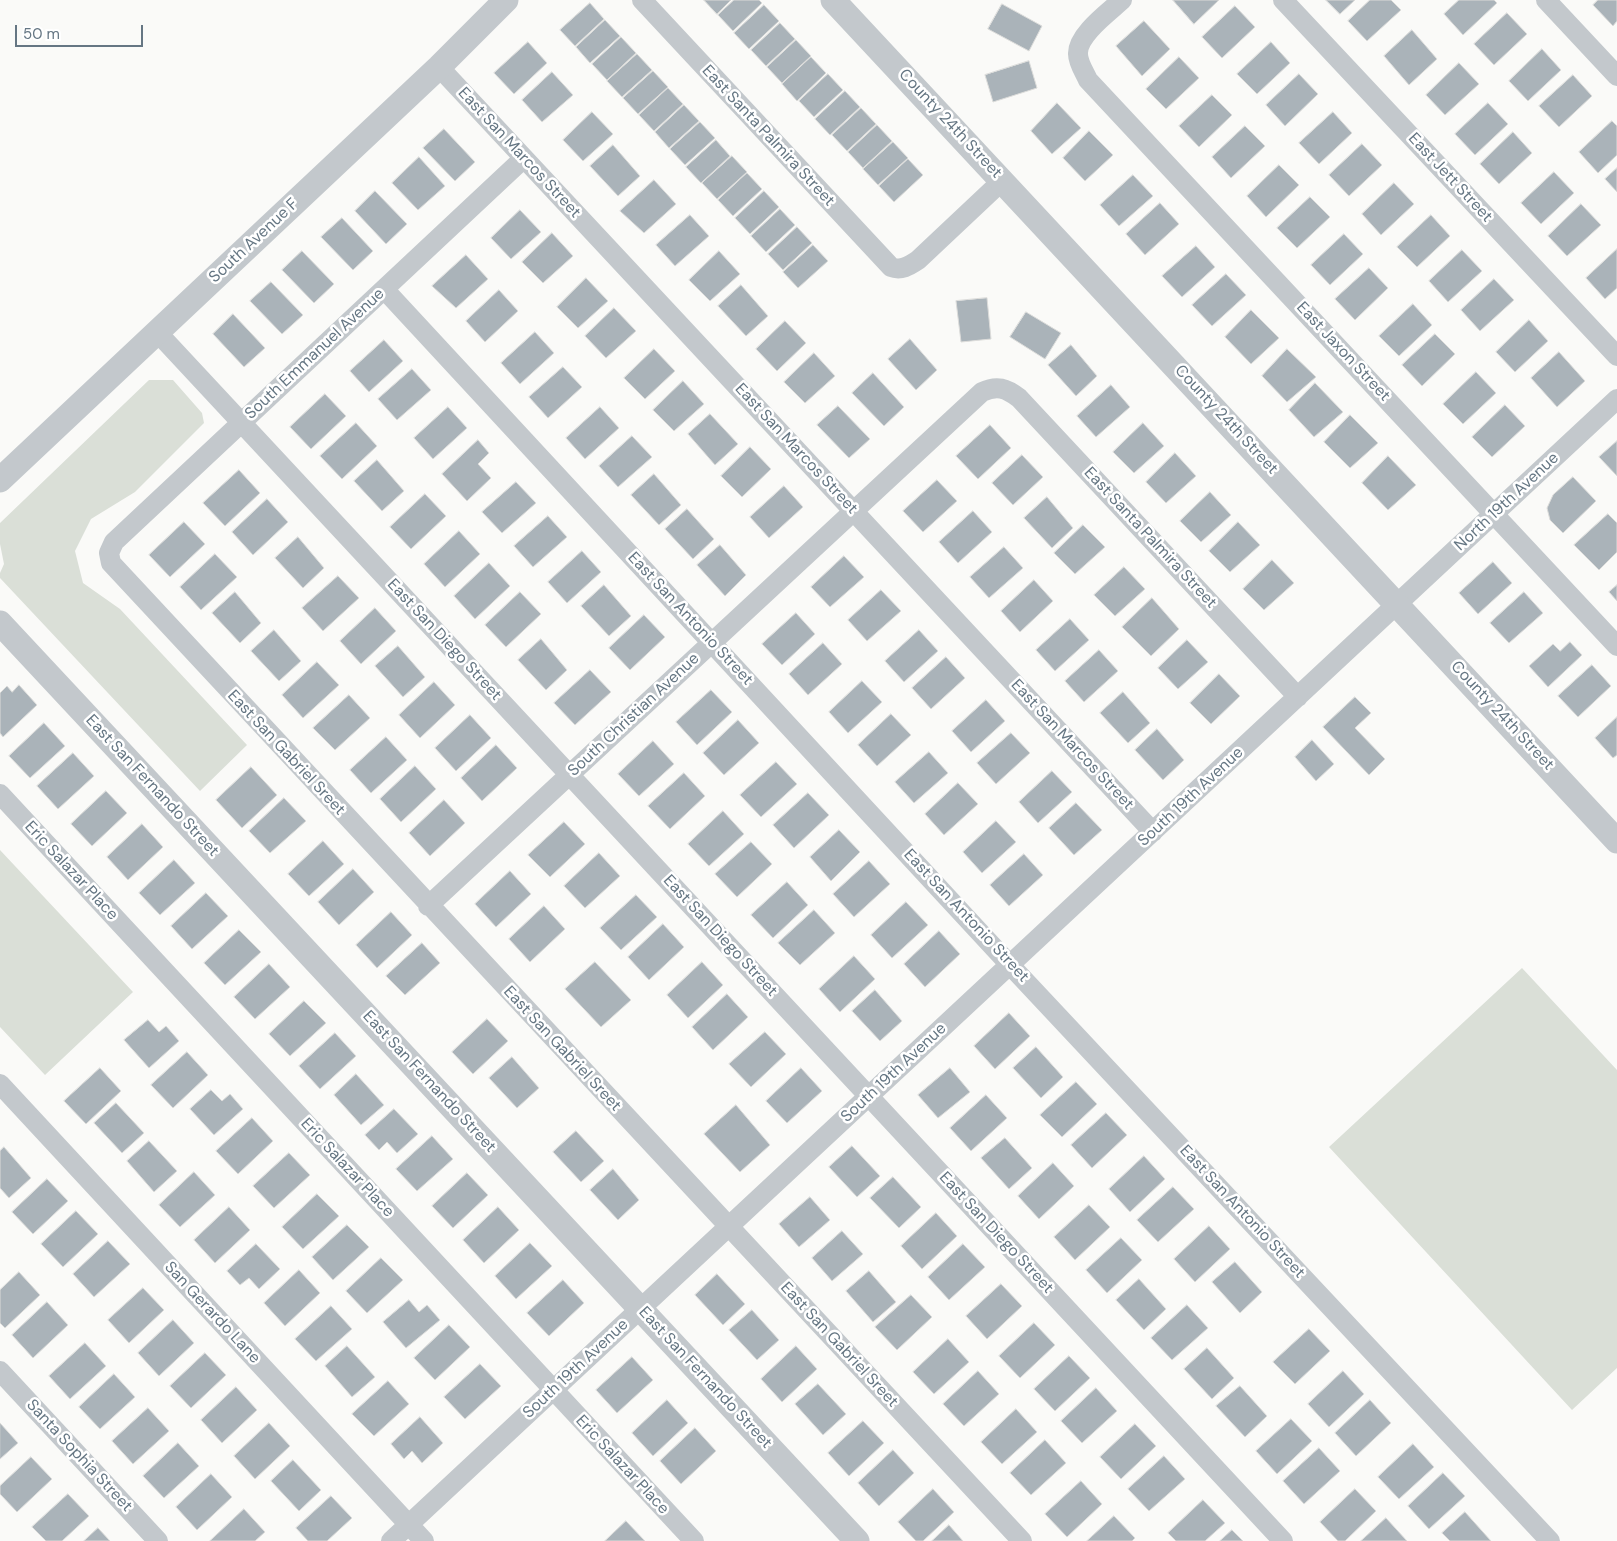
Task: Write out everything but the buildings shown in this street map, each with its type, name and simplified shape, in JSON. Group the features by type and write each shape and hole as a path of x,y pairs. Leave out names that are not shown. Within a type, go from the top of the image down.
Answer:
{"street":[{"name":"South Avenue F","path":"0,480 439,67 506,0"},
{"name":"East Santa Palmira Street","path":"642,0 891,267 896,269 906,267 918,260 1002,180"},
{"name":"County 24th Street","path":"833,0 1617,841"},
{"name":"East Jaxon Street","path":"1122,0 1085,35 1078,54 1088,80 1617,646"},
{"name":"East Jett Street","path":"1282,0 1617,356"},
{"path":"1546,0 1617,76"},
{"name":"East San Marcos Street","path":"439,67 1153,832"},
{"name":"South Emmanuel Avenue","path":"109,553 118,538 524,158"},
{"name":"East San Antonio Street","path":"384,289 1010,964 1550,1541"},
{"name":"East San Diego Street","path":"157,332 1283,1541"},
{"name":"East Santa Palmira Street","path":"997,387 1009,390 1019,398 1298,697"},
{"name":"South Christian Avenue","path":"428,906 982,392 997,387"},
{"name":"North 19th Avenue","path":"1397,604 1617,399"},
{"name":"East San Gabriel Sreet","path":"109,553 111,564 122,576 1022,1541"},
{"name":"South 19th Avenue","path":"391,1541 1397,604"},
{"name":"East San Fernando Street","path":"0,623 857,1541"},
{"name":"Eric Salazar Place","path":"0,794 694,1541"},
{"name":"San Gerardo Lane","path":"0,1084 424,1541"},
{"name":"Santa Sophia Street","path":"0,1371 158,1541"}],"shaded area":[{"path":"149,380 173,380 202,413 204,423 135,492 91,519 75,551 83,583 120,609 247,745 200,791 0,578 4,564 0,544 0,523"},
{"path":"0,850 133,992 45,1075 0,1027"},
{"path":"1522,968 1617,1070 1617,1368 1572,1410 1329,1147"}]}
